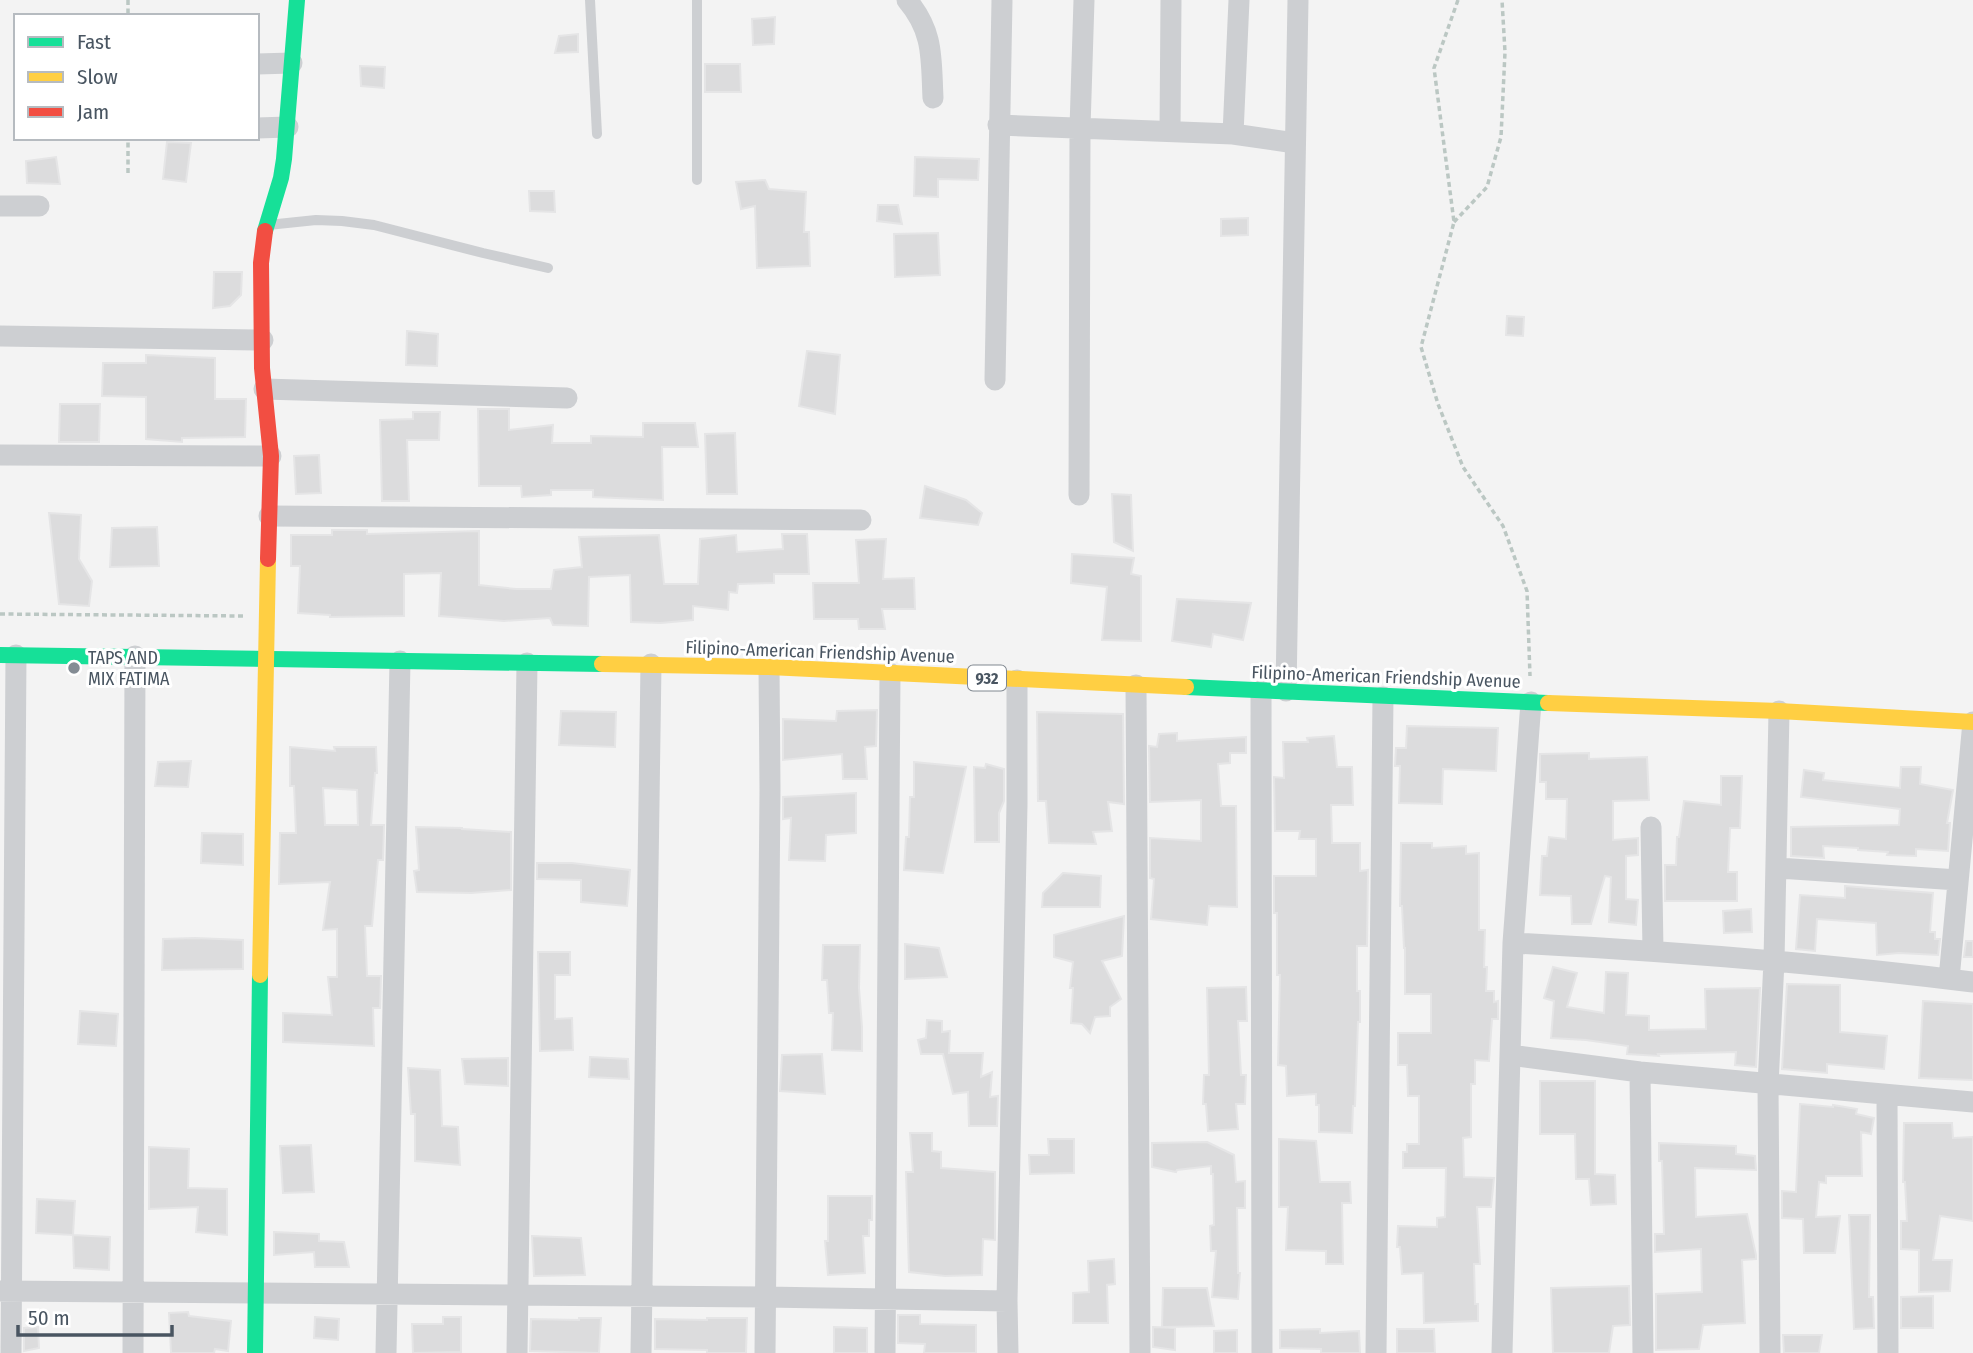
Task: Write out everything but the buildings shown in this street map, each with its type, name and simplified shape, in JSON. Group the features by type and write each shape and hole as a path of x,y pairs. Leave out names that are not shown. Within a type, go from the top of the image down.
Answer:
{"main road":[{"path":"255,1353 265,658 271,456 262,368 261,263 265,226 281,178 288,127 297,0"},
{"name":"Filipino-American Friendship Avenue","path":"8,655 769,667 1383,697 1779,711 1973,722"}],"street":[{"path":"907,0 927,32 931,49 933,98"},
{"path":"995,380 1002,0"},
{"path":"1079,495 1080,128 1084,0"},
{"path":"1170,131 1171,0"},
{"path":"1233,134 1239,0"},
{"path":"1286,691 1298,0"},
{"path":"259,64 292,63"},
{"path":"998,125 1233,134 1295,143"},
{"path":"259,128 288,127"},
{"path":"0,206 39,206"},
{"path":"0,337 263,340"},
{"path":"264,388 567,398"},
{"path":"0,455 271,456"},
{"path":"270,516 861,520"},
{"path":"8,655 6,1291 11,1353"},
{"path":"133,1353 135,656"},
{"path":"386,1353 400,661"},
{"path":"517,1353 527,663"},
{"path":"641,1353 651,664"},
{"path":"765,1353 769,667"},
{"path":"886,1353 890,673"},
{"path":"1008,1353 1017,680"},
{"path":"1136,685 1140,1353"},
{"path":"1261,691 1262,1353"},
{"path":"1377,1353 1383,697"},
{"path":"1502,1353 1513,943 1531,702"},
{"path":"1770,1353 1768,1085 1777,868 1779,711"},
{"path":"1949,979 1973,722"},
{"path":"1651,827 1653,951"},
{"path":"1777,868 1958,880"},
{"path":"1513,943 1774,961 1973,982"},
{"path":"1510,1055 1768,1085 1973,1102"},
{"path":"1640,1072 1643,1353"},
{"path":"1887,1096 1888,1353"},
{"path":"6,1291 517,1294 1007,1301"}],"lane":[{"path":"590,0 597,134"},
{"path":"697,0 697,180"},
{"path":"265,226 316,220 374,225 548,268"}],"path":[{"path":"1458,0 1434,68 1454,222 1421,347 1438,404 1463,467 1503,526 1527,591 1531,702"},
{"path":"1454,222 1487,187 1501,137 1505,52 1502,0"},
{"path":"128,140 128,173"},
{"path":"0,614 267,617"}],"traffic: fast":[{"path":"265,231 284,159 297,0"},
{"path":"0,655 602,664"},
{"path":"1186,687 1548,703"},
{"path":"255,1353 260,975"}],"traffic: slow":[{"path":"260,975 268,559"},
{"path":"602,664 769,667 1186,687"},
{"path":"1548,703 1779,711 1973,722"}],"traffic: jam":[{"path":"265,231 261,263 262,368 271,456 268,559"}],"place":[{"name":"TAPS AND MIX FATIMA","path":"74,668"}]}
